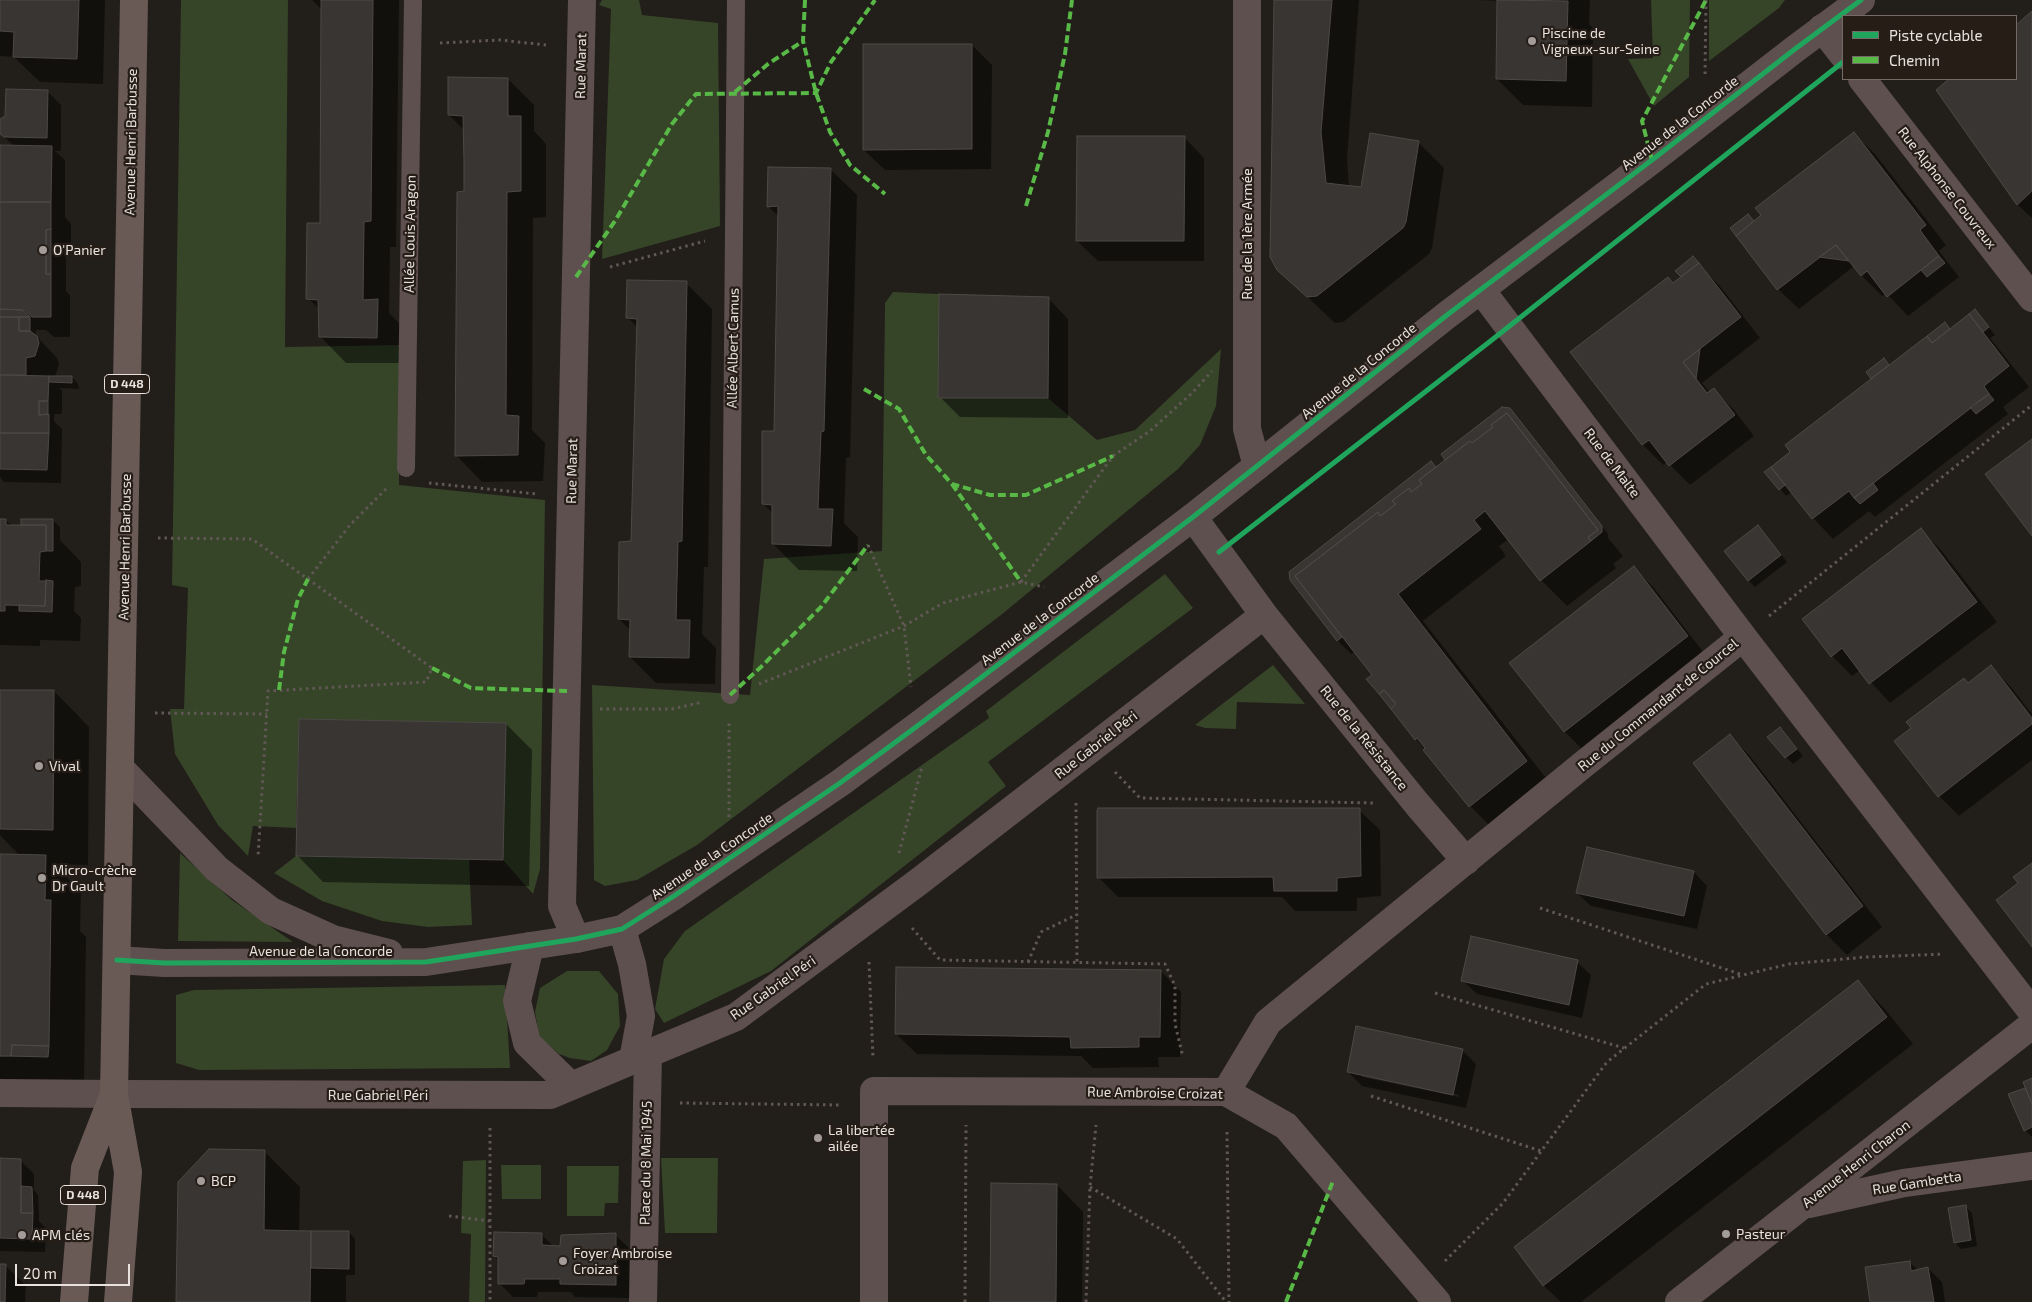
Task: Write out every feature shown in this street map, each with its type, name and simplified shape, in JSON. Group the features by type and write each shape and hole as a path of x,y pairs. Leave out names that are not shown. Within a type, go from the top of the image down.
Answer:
{"main road":[{"name":"Avenue Henri Barbusse","path":"118,1302 128,1172 114,1094 134,0"},
{"name":"Avenue Henri Barbusse","path":"74,1302 85,1168 114,1094"}],"street":[{"name":"Rue Marat","path":"576,939 562,906 582,0"},
{"name":"Rue de la 1ère Armée","path":"1247,0 1247,429 1257,466"},
{"name":"Avenue de la Concorde","path":"117,960 164,963 426,962 576,939 622,928 729,859 840,783 916,727 1193,518 1481,290 1861,0"},
{"path":"1822,28 1842,54"},
{"name":"Rue Alphonse Couvreux","path":"1863,80 2032,298"},
{"name":"Rue de Malte","path":"1481,290 1744,637"},
{"path":"1193,518 1264,615"},
{"name":"Rue Gabriel Péri","path":"0,1093 550,1095 736,1016 891,903 1264,615"},
{"name":"Rue de la Résistance","path":"1264,615 1417,804 1466,861"},
{"name":"Rue du Commandant de Courcel","path":"1226,1092 1268,1022 1744,637 2032,1012"},
{"name":"Avenue de la Concorde","path":"121,769 217,870 271,911 333,938 426,962"},
{"path":"622,928 632,964 641,1016 640,1057"},
{"path":"530,946 517,1001 527,1044 571,1086"},
{"name":"Avenue Henri Charon","path":"1679,1302 2032,1025"},
{"name":"Place du 8 Mai 1945","path":"640,1057 647,1103 643,1302"},
{"name":"Rue Ambroise Croizat","path":"874,1098 967,1091 1226,1092 1286,1126 1429,1294"},
{"path":"874,1098 874,1302"},
{"name":"Rue Gambetta","path":"1802,1206 1904,1183 2032,1166"}],"lane":[{"name":"Allée Louis Aragon","path":"406,468 413,0"},
{"name":"Allée Albert Camus","path":"730,695 736,0"}],"path":[{"path":"1705,119 1706,0"},
{"path":"412,45 500,40 581,49"},
{"path":"576,277 734,233"},
{"path":"1021,582 1113,456 1150,431 1192,393 1247,332"},
{"path":"1744,637 2032,405"},
{"path":"308,579 350,524 406,468 420,482 571,497"},
{"path":"124,538 252,539 432,668 426,682 268,691 255,898"},
{"path":"868,545 904,626 922,766 897,861 917,883"},
{"path":"566,709 672,709 730,695 904,626 943,603 1021,582 1089,596"},
{"path":"729,859 730,695"},
{"path":"122,712 267,714"},
{"path":"1084,754 1140,798 1417,804"},
{"path":"1077,963 1076,915 1084,754"},
{"path":"891,903 940,960 1165,964 1175,986 1175,1024 1191,1092"},
{"path":"1540,908 1743,975"},
{"path":"1028,962 1041,932 1076,915"},
{"path":"647,1103 874,1098 867,920"},
{"path":"1429,1294 1503,1203 1607,1062 1706,984 1789,964 1866,957 1986,952"},
{"path":"1435,993 1624,1048"},
{"path":"965,1302 967,1091"},
{"path":"1086,1302 1090,1187 1099,1092"},
{"path":"1226,1092 1228,1302"},
{"path":"490,1095 490,1302"},
{"path":"1371,1096 1541,1151"},
{"path":"1090,1187 1177,1239 1228,1302"},
{"path":"449,1216 490,1221"}],"green space":[{"path":"181,0 288,0 285,347 400,345 399,485 545,500 540,869 533,894 503,860 506,723 299,719 296,828 253,826 248,856 218,825 175,754 170,709 184,709 188,588 172,585"},
{"path":"602,0 639,0 642,15 718,23 720,226 602,259 611,9 599,5"},
{"path":"1651,0 1690,0 1689,77 1654,106 1628,59 1653,58"},
{"path":"1709,0 1785,0 1779,8 1709,61"},
{"path":"893,292 939,294 1048,398 1097,440 1135,430 1221,349 1216,406 1200,445 1178,469 1001,615 697,845 637,880 605,886 594,880 592,685 750,695 764,559 882,551 885,303"},
{"path":"1165,574 1193,608 988,762 1006,786 771,971 664,1023 655,1009 664,959 685,931 989,718 986,711"},
{"path":"1273,665 1305,704 1237,702 1236,729 1205,728 1195,725"},
{"path":"180,853 232,900 293,942 178,941"},
{"path":"296,856 469,859 472,925 428,927 382,921 322,901 274,873"},
{"path":"567,971 599,971 618,994 620,1026 607,1050 591,1061 570,1058 559,1054 539,1036 535,1012 540,988"},
{"path":"505,985 510,1068 199,1070 176,1063 176,995 194,990"},
{"path":"661,1158 718,1158 717,1233 665,1233"},
{"path":"486,1160 485,1302 469,1302 471,1234 461,1233 463,1161"},
{"path":"501,1165 541,1165 541,1199 502,1199"},
{"path":"567,1166 619,1166 618,1203 605,1203 604,1216 567,1216"}],"building":[{"path":"0,0 79,0 77,59 13,57 14,32 0,31"},
{"path":"321,0 373,0 371,221 364,222 363,300 378,299 377,338 319,337 318,300 306,299 307,223 320,223"},
{"path":"1274,0 1332,0 1321,132 1326,183 1361,187 1370,133 1419,141 1406,222 1403,228 1317,296 1307,297 1277,270 1270,257"},
{"name":"Piscine de Vigneux-sur-Seine","path":"1497,0 1568,1 1566,81 1496,79"},
{"path":"2032,11 2032,191 2017,205 1936,90 1948,80 2017,80 2017,24"},
{"path":"863,44 972,44 972,149 863,150"},
{"path":"448,77 508,78 508,116 521,116 521,191 507,192 506,415 519,416 518,455 455,456 457,192 464,191 464,161 463,116 448,115"},
{"path":"6,89 48,90 47,138 4,137 0,134 0,119 5,116"},
{"path":"1854,132 1926,225 1920,230 1939,256 1887,297 1867,271 1861,276 1836,245 1777,290 1736,236 1761,215 1755,208"},
{"path":"1077,136 1185,136 1184,241 1076,241"},
{"path":"0,145 52,146 51,202 0,202"},
{"path":"768,167 831,168 824,431 821,432 818,509 833,509 831,546 772,544 772,505 762,504 762,431 774,431 778,206 767,207"},
{"path":"0,202 51,202 51,229 46,230 46,274 51,274 51,317 32,317 24,310 0,309"},
{"path":"1748,214 1754,221 1736,236 1730,228"},
{"path":"51,229 51,274 46,274 46,230"},
{"path":"1836,245 1849,261 1819,257"},
{"path":"1693,256 1699,263 1681,277 1675,271"},
{"path":"1939,256 1945,263 1927,277 1921,270"},
{"path":"1699,263 1741,317 1683,362 1707,393 1714,388 1735,415 1669,466 1649,440 1642,445 1570,352 1668,277 1673,283"},
{"path":"627,280 687,281 682,541 678,542 676,620 690,620 689,658 629,657 630,620 618,619 619,542 631,541 637,319 626,318"},
{"path":"939,294 1049,297 1048,398 938,398"},
{"path":"0,309 22,310 30,317 0,317"},
{"path":"1975,309 1989,327 1983,332 1969,314"},
{"path":"1969,314 2009,366 1984,386 1989,394 1854,498 1849,491 1812,519 1771,467 1790,452 1785,445 1927,336 1932,343"},
{"path":"0,317 19,317 19,331 30,331 37,336 39,343 35,356 26,358 26,375 0,375"},
{"path":"19,317 30,317 30,331 19,331"},
{"path":"1945,322 1950,329 1932,343 1927,336"},
{"path":"1700,349 1696,379 1683,362"},
{"path":"1884,358 1889,365 1871,379 1866,372"},
{"path":"0,375 49,376 48,401 39,401 39,415 49,414 49,433 0,433"},
{"path":"49,376 72,376 72,383 49,382"},
{"path":"1989,394 1994,400 1976,414 1970,407"},
{"path":"39,401 48,401 48,414 39,415"},
{"path":"1502,407 1510,408 1602,526 1602,532 1591,541 1588,537 1598,530 1507,413 1491,425 1493,427 1472,443 1470,441 1445,460 1441,454"},
{"path":"1507,413 1598,530 1588,537 1591,541 1540,581 1485,511 1474,520 1481,529 1398,594 1527,761 1469,807 1423,750 1425,748 1417,738 1415,740 1391,709 1396,704 1384,690 1379,694 1366,679 1372,675 1295,576 1378,512 1380,516 1396,504 1392,501 1409,488 1411,492 1422,484 1419,480 1470,441 1472,443 1493,427 1491,425"},
{"path":"0,433 49,433 47,470 0,469"},
{"path":"2032,439 2032,536 1985,474"},
{"path":"1431,461 1436,467 1419,480 1422,484 1411,492 1409,488 1392,501 1396,504 1380,516 1378,512 1295,576 1342,637 1337,641 1290,580 1289,572"},
{"path":"1771,467 1785,485 1779,490 1764,472"},
{"path":"1873,483 1878,490 1860,504 1854,498"},
{"path":"0,519 6,519 6,525 46,525 46,551 40,552 39,581 46,581 45,606 5,605 5,611 0,611"},
{"path":"21,519 53,519 53,551 46,551 46,525 21,525"},
{"path":"1758,525 1781,555 1748,581 1724,551"},
{"path":"1921,528 1977,602 1869,684 1842,648 1831,657 1802,619"},
{"path":"1634,566 1688,636 1564,732 1509,663"},
{"path":"46,580 53,581 52,612 19,611 19,605 45,606"},
{"path":"1991,665 2032,718 2032,724 1938,797 1894,741 1911,728 1906,722 1964,678 1968,683"},
{"path":"0,690 54,690 53,830 0,829"},
{"path":"1384,690 1396,704 1391,709 1379,694"},
{"path":"299,719 506,723 503,860 296,856"},
{"path":"1780,727 1797,749 1785,758 1767,737"},
{"path":"1730,734 1863,906 1826,935 1693,763"},
{"path":"1098,808 1360,808 1361,876 1337,878 1337,891 1274,891 1273,877 1097,878"},
{"path":"1587,847 1694,871 1684,916 1576,893"},
{"path":"0,854 46,855 45,900 51,900 49,1046 12,1045 11,1056 0,1056"},
{"path":"2032,863 2032,947 1996,900 2018,883 2013,877"},
{"path":"1471,936 1578,960 1569,1005 1461,981"},
{"path":"896,967 1161,970 1160,1037 1139,1037 1139,1047 1071,1048 1070,1037 895,1034"},
{"path":"1858,980 1887,1017 1543,1286 1514,1247"},
{"path":"1356,1026 1463,1049 1453,1095 1347,1072"},
{"path":"12,1045 49,1046 48,1057 11,1056"},
{"path":"2032,1078 2032,1104 2023,1082"},
{"path":"2025,1088 2032,1104 2032,1127 2024,1131 2008,1094"},
{"path":"209,1149 265,1150 264,1230 311,1231 310,1302 176,1302 178,1182"},
{"path":"0,1158 21,1159 21,1213 33,1213 32,1239 0,1238"},
{"path":"991,1183 1057,1184 1056,1302 990,1302"},
{"path":"21,1186 32,1187 33,1213 21,1213"},
{"path":"1966,1205 1971,1240 1954,1243 1948,1208"},
{"path":"311,1231 349,1231 349,1269 311,1268"},
{"path":"494,1232 542,1233 542,1245 560,1246 561,1235 616,1233 616,1285 560,1284 560,1279 525,1279 524,1284 498,1284 498,1257 493,1256"},
{"path":"1910,1261 1911,1271 1928,1267 1934,1302 1870,1302 1865,1267"},
{"path":"0,1264 6,1264 5,1302 0,1302"}],"marked path":[{"path":"805,0 803,41 816,93 830,132 850,165 885,194"},
{"path":"576,277 615,221 672,124 696,94 816,93 831,62 875,0"},
{"path":"1026,206 1048,132 1065,54 1072,0"},
{"path":"1652,160 1642,121 1706,0"},
{"path":"735,92 768,64 803,41"},
{"path":"864,389 899,409 926,455 952,484 990,495 1026,495 1113,456"},
{"path":"952,484 1021,582"},
{"path":"730,695 821,607 868,545"},
{"path":"279,690 284,652 298,599 308,579"},
{"path":"432,668 471,688 567,691"},
{"path":"1286,1302 1333,1181"}],"cycle path":[{"path":"117,960 164,963 426,962 576,939 622,929 674,896 840,783 916,727 1193,517 1447,315 1861,0"},
{"path":"1219,552 1488,343 1842,63"}],"place":[{"name":"Piscine de Vigneux-sur-Seine","path":"1532,41"},
{"name":"O'Panier","path":"43,250"},
{"name":"Vival","path":"39,766"},
{"name":"Micro-crèche Dr Gault","path":"42,878"},
{"name":"La libertée ailée","path":"818,1138"},
{"name":"BCP","path":"201,1181"},
{"name":"Pasteur","path":"1726,1234"},
{"name":"APM clés","path":"22,1235"},
{"name":"Foyer Ambroise Croizat","path":"563,1261"}]}
